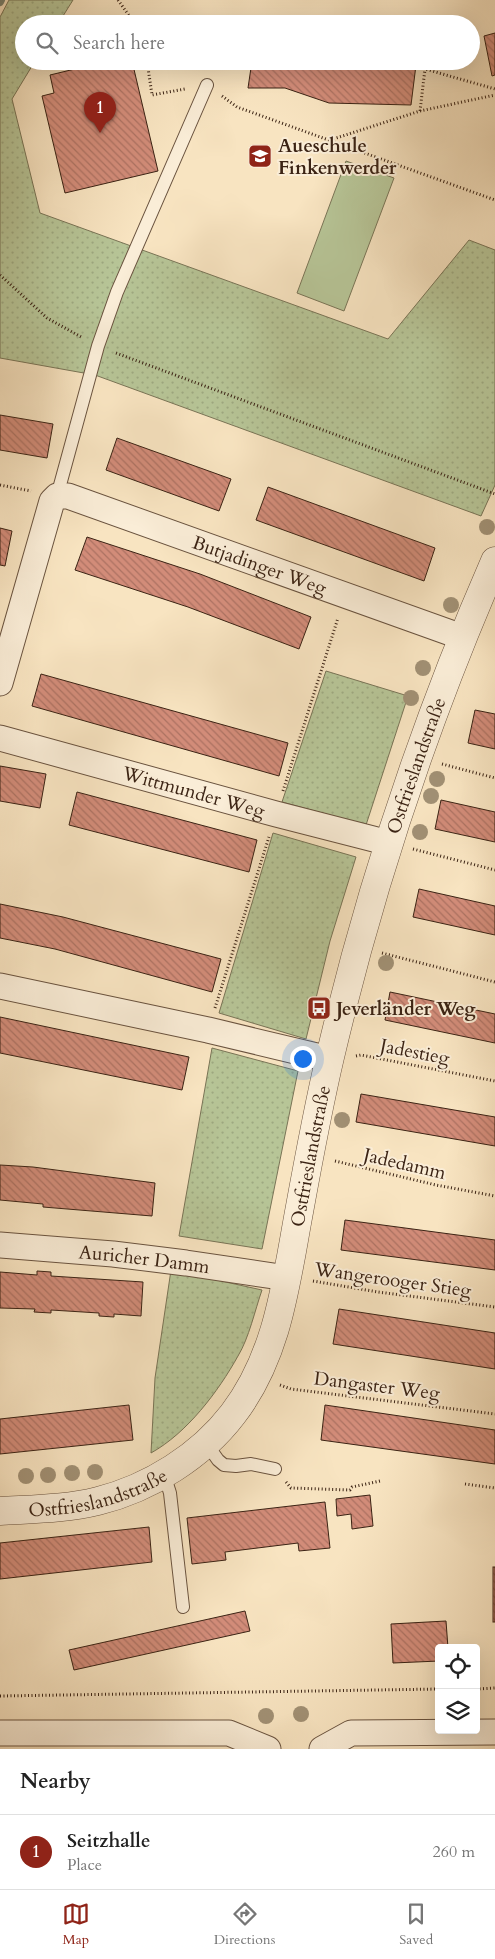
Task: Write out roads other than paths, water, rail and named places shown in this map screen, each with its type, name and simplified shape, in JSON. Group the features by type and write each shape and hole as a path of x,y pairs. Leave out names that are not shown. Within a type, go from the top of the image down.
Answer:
{"street":[{"name":"Butjadinger Weg","path":"57,496 68,496 462,637"},
{"path":"0,683 52,502 57,496"},
{"name":"Ostfrieslandstraße","path":"0,1511 61,1507 94,1502 124,1492 164,1474 206,1443 234,1413 260,1370 275,1332 329,1059 358,947 417,758 462,637 495,560"},
{"name":"Wittmunder Weg","path":"0,738 389,843"},
{"path":"0,986 208,1030 329,1059"},
{"name":"Auricher Damm","path":"0,1245 113,1254 287,1278"},
{"path":"322,1749 351,1733 495,1732"},
{"path":"0,1733 229,1733 268,1749"}],"lane":[{"path":"57,496 98,346 117,292 207,84"},
{"path":"206,1443 224,1465 251,1464 275,1469"},
{"path":"164,1474 170,1494 183,1607"}],"place":[{"name":"Seitzhalle","path":"100,133"},
{"name":"Aueschule Finkenwerder","path":"260,156"},
{"name":"Jeverländer Weg","path":"319,1008"}]}
